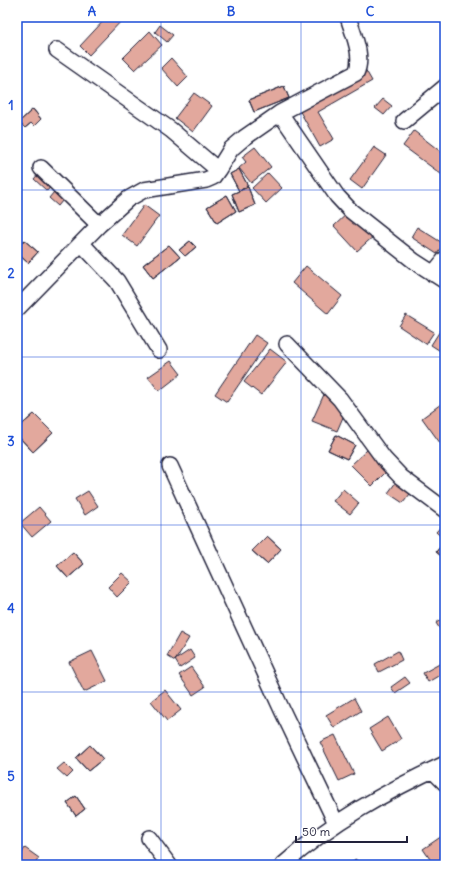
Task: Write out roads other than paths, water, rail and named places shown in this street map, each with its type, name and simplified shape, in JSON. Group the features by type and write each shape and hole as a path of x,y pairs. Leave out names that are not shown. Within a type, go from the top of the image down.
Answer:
{"street":[{"path":"17,309 99,225 128,199 144,190 206,180 213,177 231,150 280,113 356,73 359,66 359,56 348,17"},
{"path":"57,50 171,130 218,170"},
{"path":"404,121 445,87"},
{"path":"280,113 337,196 351,211 408,257 439,277 445,259"},
{"path":"41,168 99,225"},
{"path":"82,244 117,281 159,350"},
{"path":"287,344 340,399 384,459 396,472 445,510"},
{"path":"170,466 282,710 336,823"},
{"path":"283,865 304,846 336,823 438,767 445,783"},
{"path":"149,838 169,865"}]}
